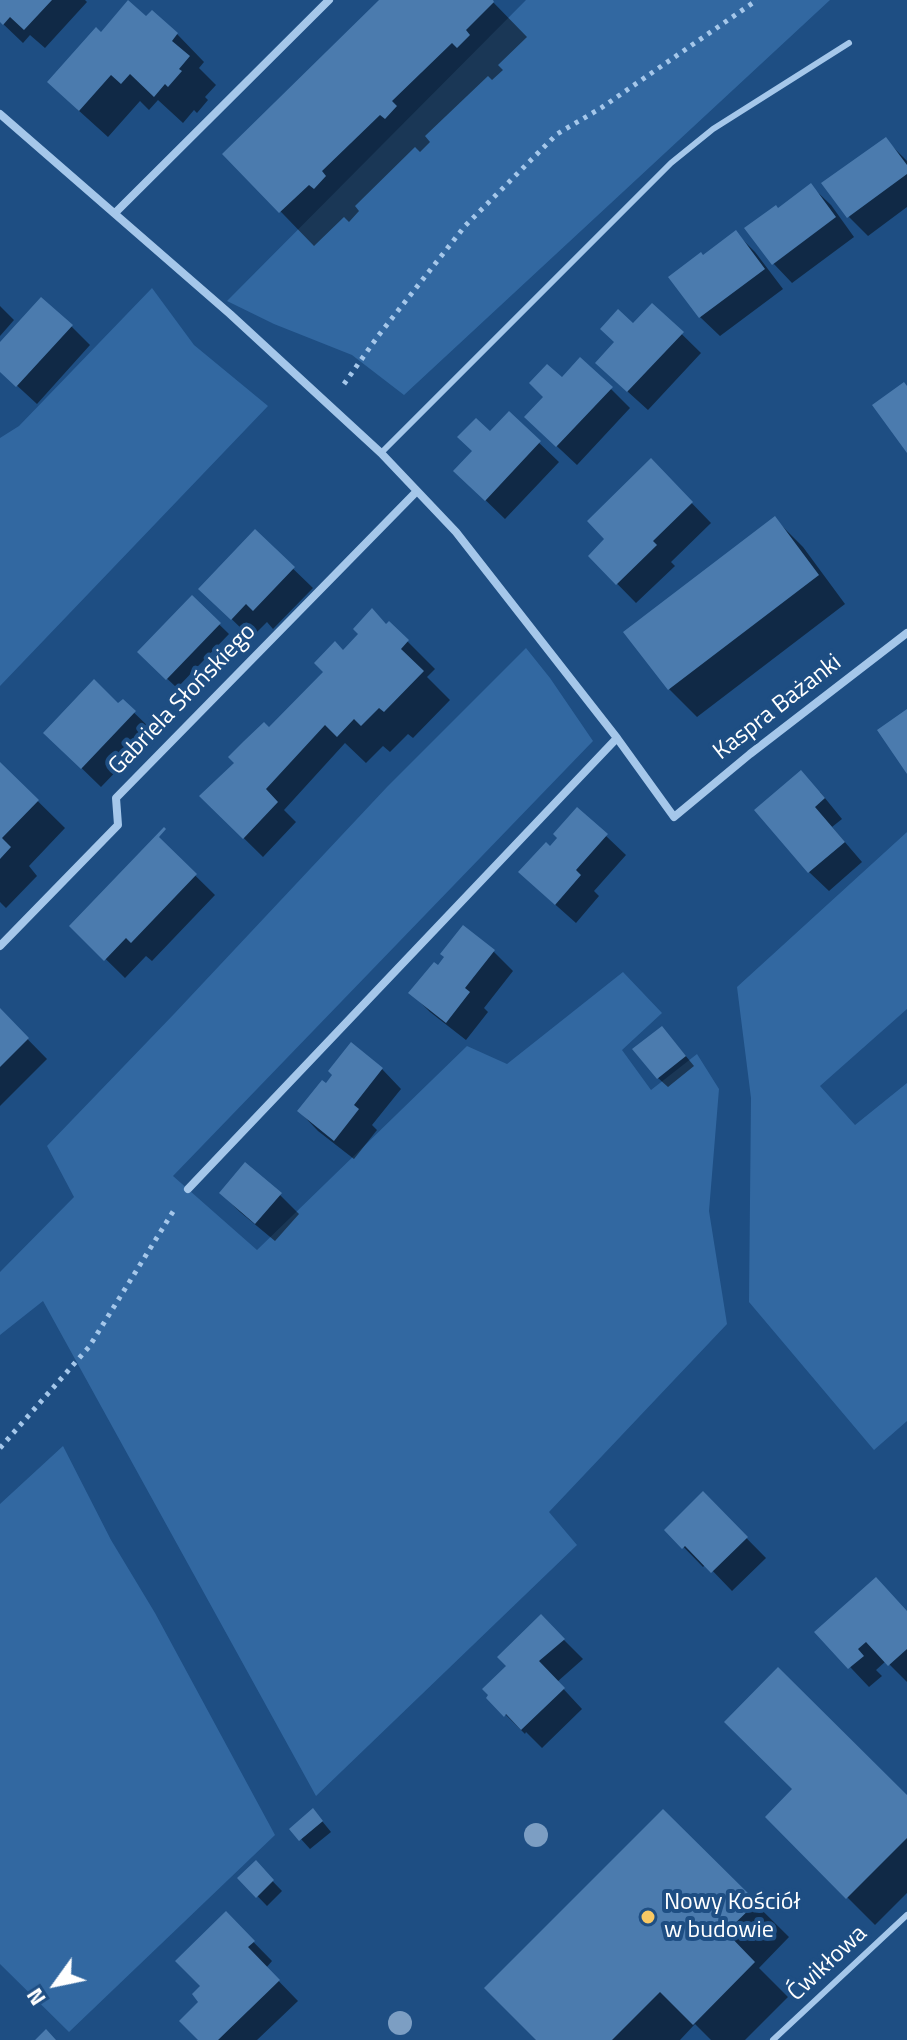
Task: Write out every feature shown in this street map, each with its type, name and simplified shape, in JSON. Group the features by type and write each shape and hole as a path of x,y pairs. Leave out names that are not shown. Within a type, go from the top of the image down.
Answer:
{"street":[{"path":"115,213 329,0"},
{"path":"0,114 230,314 381,453 456,532 617,738 188,1189"},
{"name":"Gabriela Słońskiego","path":"0,946 118,825 116,798 417,491"},
{"name":"Kaspra Bażanki","path":"617,738 674,817 907,633"}],"lane":[{"path":"381,453 671,163 713,129 849,43"},
{"name":"Ćwikłowa","path":"773,2040 907,1915"}],"path":[{"path":"330,405 378,336 465,226 557,134 601,108 757,0"},
{"path":"0,1448 89,1347 188,1189"}],"shaded area":[{"path":"526,0 830,0 404,395 352,355 274,324 227,301"},
{"path":"152,288 194,345 268,406 0,686 0,438 19,426"},
{"path":"526,648 593,741 173,1176 257,1250 467,1046 507,1064 623,972 662,1013 622,1050 651,1090 697,1054 719,1089 709,1211 727,1324 549,1512 577,1545 316,1796 43,1301 0,1335 0,1272 74,1197 47,1146 387,787"},
{"path":"907,832 907,1009 820,1086 855,1125 907,1083 907,1421 874,1450 749,1302 751,1098 737,987"},
{"path":"63,1446 111,1540 155,1613 275,1835 69,2032 0,1964 0,1504"}],"building":[{"path":"0,0 52,0 24,30 10,17 3,25 0,22"},
{"path":"128,0 146,16 152,10 178,33 172,41 190,56 168,87 165,84 154,97 130,74 121,84 111,75 79,111 47,82 96,27 101,32"},
{"path":"379,0 494,2 466,30 470,35 457,48 452,43 392,101 397,106 385,119 380,115 322,171 326,176 314,189 309,185 279,213 222,154"},
{"path":"886,137 907,165 907,174 847,218 821,183"},
{"path":"811,183 836,217 772,265 744,228"},
{"path":"736,230 765,269 699,318 668,277"},
{"path":"41,297 73,325 16,387 0,372 0,342"},
{"path":"652,303 684,332 627,392 595,363 614,342 600,329 618,309 633,323"},
{"path":"580,357 613,387 556,447 524,417 543,397 529,383 547,364 562,377"},
{"path":"904,382 907,386 907,453 872,405"},
{"path":"509,411 541,441 485,501 453,471 472,451 457,437 476,418 490,431"},
{"path":"651,458 693,502 653,541 657,545 616,585 588,556 604,539 587,521"},
{"path":"775,516 819,575 668,690 623,632"},
{"path":"255,529 295,567 253,611 246,604 231,620 198,589"},
{"path":"192,595 221,623 166,680 137,652"},
{"path":"372,608 386,624 389,621 409,640 401,649 424,671 384,712 379,708 361,726 354,719 337,737 325,725 266,789 278,802 243,839 199,796 234,763 228,757 244,741 264,722 269,727 323,672 314,663 335,641 343,650 358,634 353,629"},
{"path":"94,679 118,703 123,699 136,711 81,769 43,733"},
{"path":"907,709 907,774 877,730"},
{"path":"0,762 39,800 2,838 11,847 0,859"},
{"path":"801,770 825,798 815,807 845,842 808,873 754,810"},
{"path":"577,807 608,834 576,870 581,875 555,905 518,872 546,842 550,846 557,838 553,834"},
{"path":"164,827 166,829 159,837 197,874 131,943 126,938 104,961 69,926"},
{"path":"463,925 495,950 465,988 470,992 446,1023 408,993 434,962 438,965 444,957 440,954"},
{"path":"0,1008 29,1038 0,1067"},
{"path":"662,1026 686,1056 657,1079 632,1049"},
{"path":"351,1042 383,1068 354,1105 359,1109 334,1141 297,1111 322,1080 326,1083 332,1075 328,1071"},
{"path":"245,1162 282,1193 255,1224 219,1193"},
{"path":"703,1491 748,1537 711,1573 664,1530"},
{"path":"876,1577 907,1611 907,1649 888,1666 866,1642 858,1649 864,1656 848,1669 814,1632"},
{"path":"541,1614 565,1639 539,1661 565,1688 521,1730 506,1714 504,1717 486,1698 488,1695 482,1689 506,1666 497,1657"},
{"path":"778,1667 907,1795 907,1838 846,1899 765,1817 792,1789 724,1722"},
{"path":"313,1808 323,1821 299,1841 289,1829"},
{"name":"Nowy Kościół w budowie","path":"663,1809 757,1902 726,1932 755,1962 693,2025 660,1992 612,2040 536,2040 484,1988"},
{"path":"256,1860 274,1880 256,1898 237,1878"},
{"path":"226,1911 255,1941 248,1947 280,1980 218,2040 198,2040 179,2021 198,2002 192,1994 200,1986 175,1961"},
{"path":"46,2029 56,2040 35,2040"}],"place":[{"name":"Nowy Kościół w budowie","path":"648,1917"}]}
